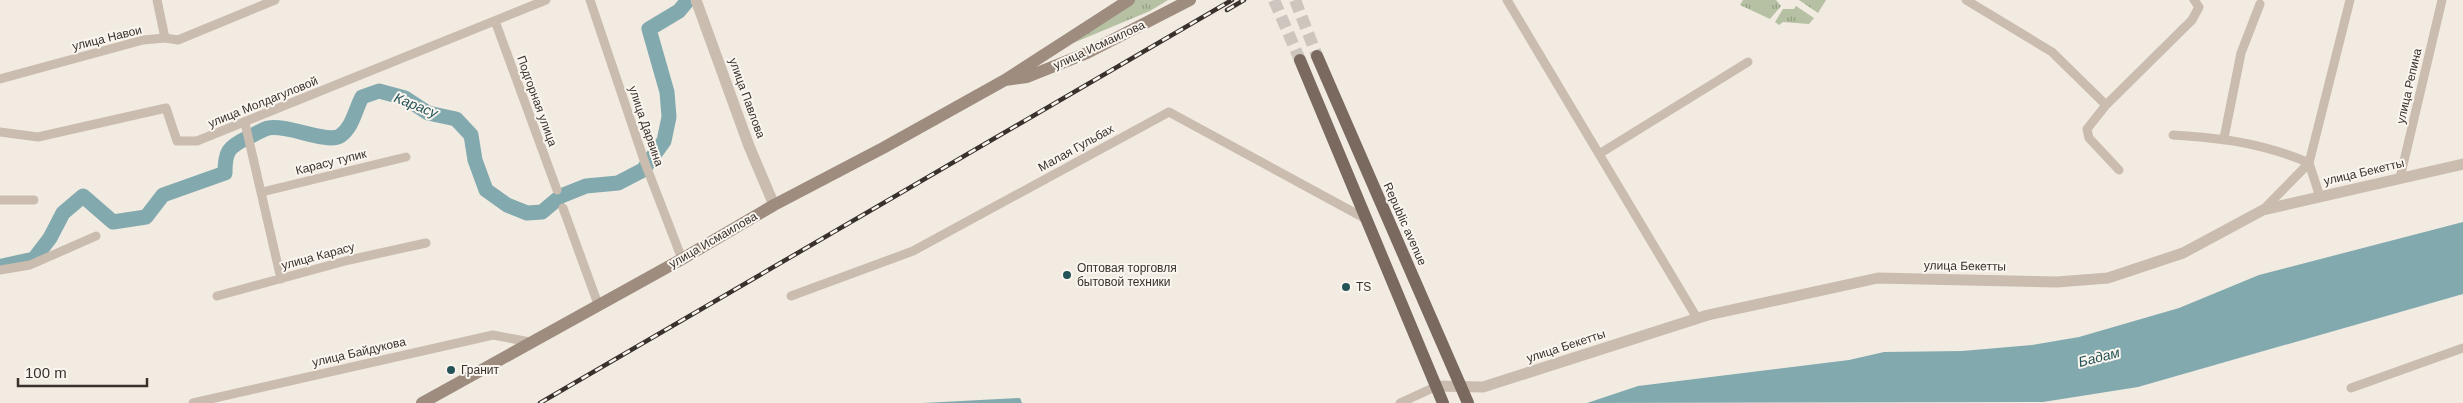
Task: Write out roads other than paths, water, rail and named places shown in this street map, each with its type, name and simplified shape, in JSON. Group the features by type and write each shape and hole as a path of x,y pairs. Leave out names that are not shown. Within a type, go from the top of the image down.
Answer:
{"main road":[{"name":"улица Исмаилова","path":"422,403 682,259 774,204 883,148 1005,80 1129,0"},
{"name":"улица Исмаилова","path":"1005,80 1027,77 1087,53 1190,0"},
{"name":"Republic avenue","path":"1317,56 1468,403"},
{"path":"1300,60 1440,395"}],"street":[{"path":"157,0 165,38"},
{"name":"улица Навои","path":"0,79 143,40 165,38 178,40 275,0"},
{"name":"улица Молдагуловой","path":"0,132 38,137 166,108 177,141 197,142 546,0"},
{"name":"улица Дарвина","path":"590,0 645,163 682,259"},
{"path":"1508,0 1697,318"},
{"path":"1966,0 2052,52 2106,105"},
{"path":"2119,170 2089,138 2087,129 2106,105 2192,20 2199,7 2194,0"},
{"path":"2263,210 2309,163 2350,0"},
{"name":"улица Репина","path":"2400,178 2442,0"},
{"name":"улица Павлова","path":"697,3 750,146 774,204"},
{"path":"2224,138 2241,53 2260,4"},
{"name":"Подгорная улица","path":"495,21 556,190"},
{"path":"1599,154 1748,62"},
{"name":"Малая Гульбах","path":"791,296 913,251 1169,112 1366,219"},
{"path":"245,123 281,279"},
{"path":"2172,135 2224,138 2281,151 2309,163 2320,197"},
{"name":"Карасу тупик","path":"262,192 406,157"},
{"name":"улица Бекетты","path":"1440,395 1462,388 1483,387 1697,318 1878,278 2057,282 2108,278 2182,252 2263,210 2463,164"},
{"path":"0,200 34,200"},
{"path":"563,208 598,304"},
{"path":"0,270 30,265 96,236"},
{"name":"улица Карасу","path":"217,296 348,260 426,244"},
{"name":"улица Байдукова","path":"193,403 493,335 530,342"},
{"path":"2351,388 2463,348"},
{"path":"1400,403 1440,395"}],"water":[{"name":"Бадам","path":"2463,222 2463,294 2138,387 2043,402 1587,403 1638,386 1849,360 1884,352 1962,351 2032,345 2079,337 2179,308 2259,275"},
{"path":"1020,398 1022,403 923,403"}],"waterway":[{"name":"Карасу","path":"2,266 34,259 50,238 63,213 83,196 113,222 146,217 163,195 225,173 227,155 232,147 241,141 268,128 286,129 326,138 340,136 351,123 362,97 379,91 405,98 428,113 456,119 471,135 475,160 486,190 507,205 527,213 542,212 561,196 586,186 618,183 643,170 664,141 669,117 667,92 649,29 679,11 688,0"}],"tunnel":[{"path":"1274,0 1300,60"},
{"path":"1295,0 1317,56"}],"railway":[{"path":"540,403 1232,0"},
{"path":"1227,10 1244,0"}],"place":[{"name":"Оптовая торговля бытовой техники","path":"1067,275"},
{"name":"TS","path":"1346,287"},
{"name":"Гранит","path":"451,370"}]}
